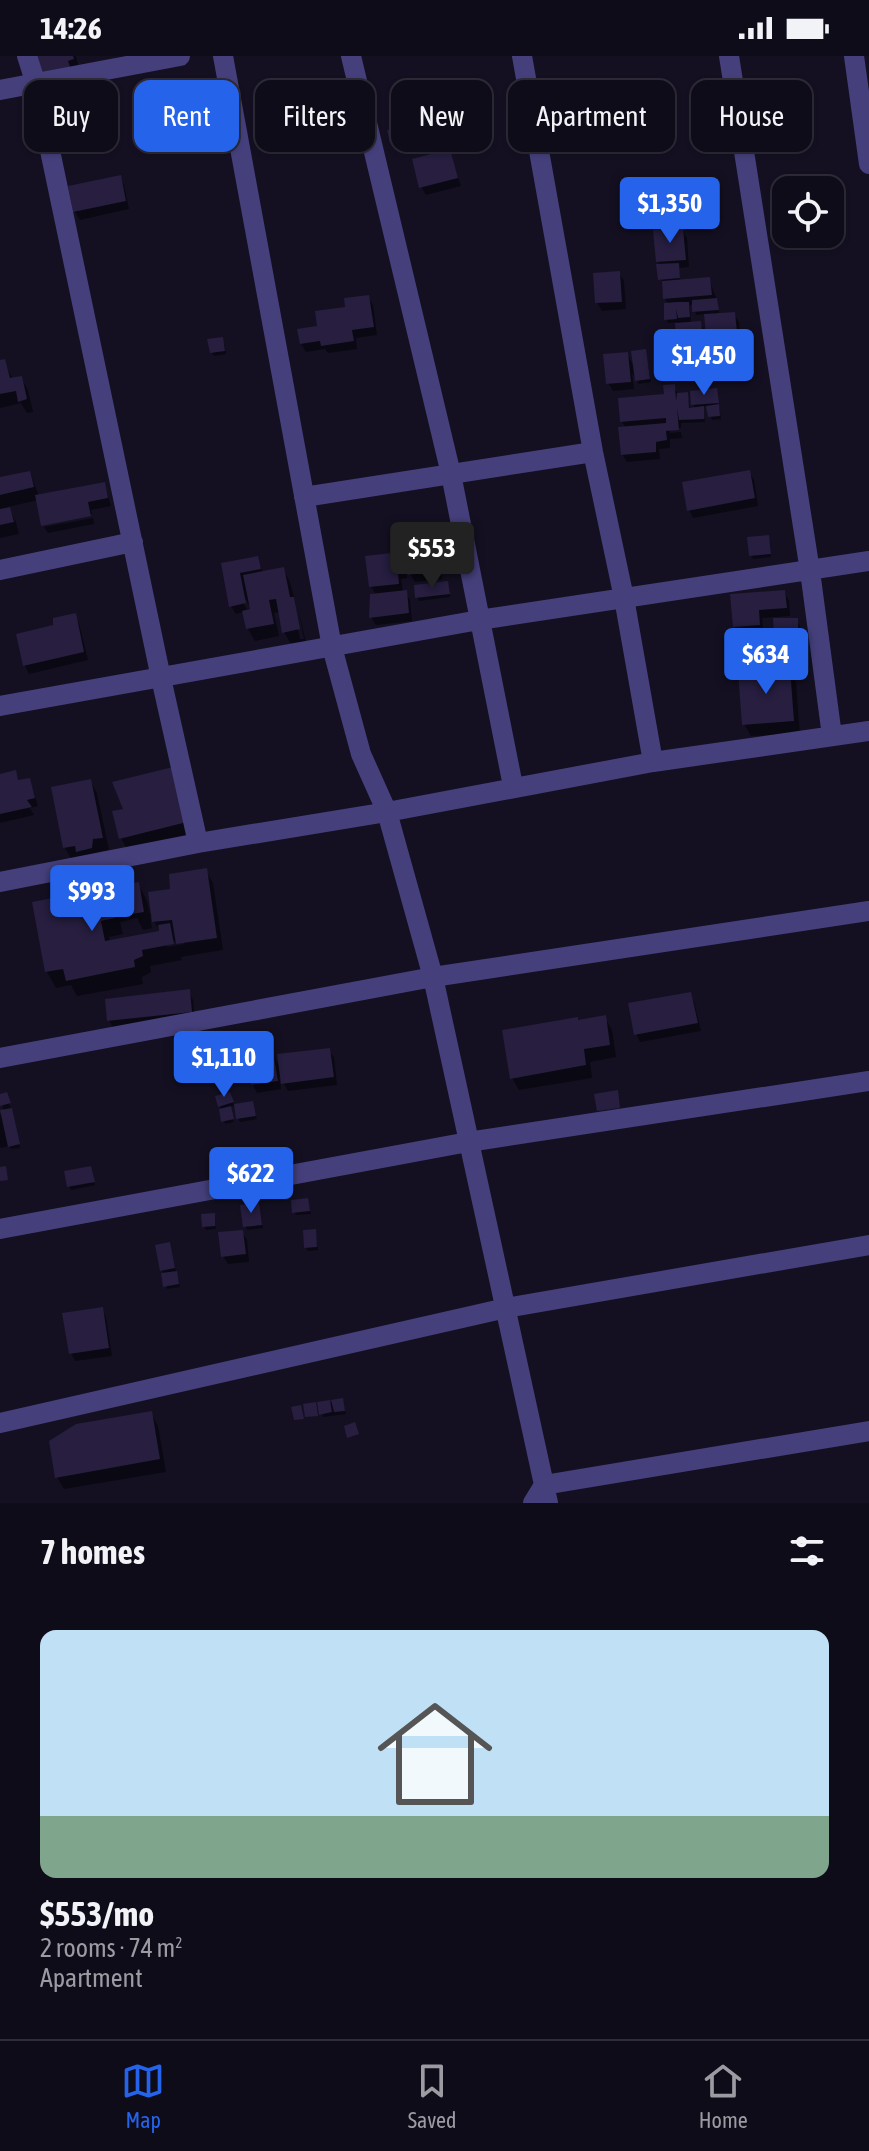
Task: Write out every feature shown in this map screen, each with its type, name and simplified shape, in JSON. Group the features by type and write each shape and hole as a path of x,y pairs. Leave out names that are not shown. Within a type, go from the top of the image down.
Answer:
{"street":[{"path":"27,56 35,80"},
{"path":"57,80 180,56"},
{"path":"223,56 332,647 361,754 387,812 433,977 506,1308 541,1497 869,1431"},
{"path":"351,56 451,474 513,786"},
{"path":"522,56 593,452 624,598 653,762"},
{"path":"729,56 810,571 832,736"},
{"path":"854,56 869,164"},
{"path":"0,90 24,86"},
{"path":"50,152 198,843"},
{"path":"304,497 593,452"},
{"path":"0,570 133,542"},
{"path":"0,706 479,620 869,561"},
{"path":"0,882 513,786 869,731"},
{"path":"0,1058 433,977 869,911"},
{"path":"0,1229 468,1142 869,1081"},
{"path":"0,1423 506,1308 869,1245"}],"building":[{"path":"31,56 73,56 74,59 68,61 71,69 37,78"},
{"path":"451,152 458,178 419,188 412,159"},
{"path":"121,175 126,201 73,212 68,186"},
{"path":"683,228 686,260 656,262 653,230"},
{"path":"679,263 680,278 658,280 656,264"},
{"path":"620,271 622,302 595,303 593,273"},
{"path":"710,277 712,295 663,299 662,281"},
{"path":"369,295 374,327 352,330 354,341 321,346 320,341 300,344 297,329 317,326 315,311 345,307 344,298"},
{"path":"717,298 719,310 692,312 692,300"},
{"path":"689,302 690,317 678,318 676,309 677,319 664,320 664,303"},
{"path":"735,312 738,343 707,345 704,314"},
{"path":"701,321 704,347 677,349 675,323"},
{"path":"223,337 225,351 210,353 207,339"},
{"path":"646,349 650,379 635,381 631,351"},
{"path":"628,352 631,382 606,384 603,354"},
{"path":"728,357 729,374 711,375 710,359"},
{"path":"5,359 10,378 22,376 27,399 18,402 16,391 0,394 0,360"},
{"path":"707,361 708,377 674,379 673,363"},
{"path":"675,384 676,401 677,393 688,392 689,408 704,406 704,419 679,420 677,408 679,430 666,431 667,440 656,442 656,452 621,455 618,427 666,423 666,418 620,422 618,398 664,394 663,385"},
{"path":"717,388 719,403 691,405 690,391"},
{"path":"719,404 720,416 708,417 706,406"},
{"path":"750,470 755,498 687,511 682,482"},
{"path":"30,471 34,487 0,495 0,477"},
{"path":"105,482 108,498 88,502 91,516 41,526 35,495"},
{"path":"10,507 14,522 0,525 0,509"},
{"path":"769,535 771,554 749,556 747,537"},
{"path":"436,547 439,571 408,575 406,550"},
{"path":"401,552 404,571 398,571 399,584 369,587 365,556"},
{"path":"258,556 261,569 240,573 246,603 229,607 221,563"},
{"path":"284,567 300,629 282,633 276,599 269,600 274,624 246,629 242,611 250,609 243,575"},
{"path":"448,581 450,594 415,598 414,585"},
{"path":"407,590 409,613 369,618 370,594"},
{"path":"785,590 787,608 759,610 760,625 733,627 730,594"},
{"path":"76,613 84,652 23,666 16,634 53,625 53,618"},
{"path":"773,618 798,618 799,659 739,661 738,635 774,634"},
{"path":"790,668 794,721 742,725 738,671"},
{"path":"173,767 187,822 119,839 112,811 123,809 112,782"},
{"path":"16,770 18,780 30,778 35,798 27,800 32,807 0,814 0,774"},
{"path":"91,779 103,838 93,839 92,848 76,852 75,846 63,848 51,787"},
{"path":"207,868 217,938 176,944 172,920 152,922 148,892 170,889 169,874"},
{"path":"139,882 144,912 132,914 130,902 112,905 115,918 101,921 105,941 159,931 158,925 170,923 174,944 142,950 143,956 134,960 135,967 66,981 63,969 45,972 32,902"},
{"path":"190,989 192,1012 107,1021 105,999"},
{"path":"691,992 698,1023 634,1035 628,1003"},
{"path":"606,1015 610,1045 584,1049 586,1065 510,1079 502,1030"},
{"path":"330,1048 334,1077 281,1084 277,1054"},
{"path":"273,1051 278,1081 251,1085 246,1055"},
{"path":"618,1090 620,1108 597,1111 594,1094"},
{"path":"7,1092 11,1103 0,1106 0,1094"},
{"path":"230,1092 234,1102 218,1107 215,1096"},
{"path":"253,1101 256,1116 236,1119 234,1104"},
{"path":"231,1106 234,1119 221,1122 219,1109"},
{"path":"12,1108 20,1144 8,1147 0,1110"},
{"path":"6,1166 8,1180 0,1181 0,1167"},
{"path":"91,1166 95,1182 67,1187 64,1171"},
{"path":"308,1198 310,1211 292,1213 291,1200"},
{"path":"259,1203 262,1225 243,1227 240,1205"},
{"path":"215,1213 215,1226 202,1227 201,1214"},
{"path":"316,1229 317,1247 304,1248 303,1230"},
{"path":"243,1230 246,1254 221,1257 218,1232"},
{"path":"170,1242 175,1268 160,1271 155,1245"},
{"path":"177,1271 179,1284 163,1287 161,1273"},
{"path":"103,1307 109,1348 69,1354 62,1313"},
{"path":"343,1398 345,1411 334,1412 331,1400"},
{"path":"330,1400 332,1412 319,1415 317,1402"},
{"path":"316,1402 318,1416 305,1417 303,1404"},
{"path":"301,1405 304,1419 294,1420 291,1407"},
{"path":"152,1411 160,1459 55,1478 49,1441 76,1424"},
{"path":"355,1422 359,1434 347,1438 344,1426"}]}
